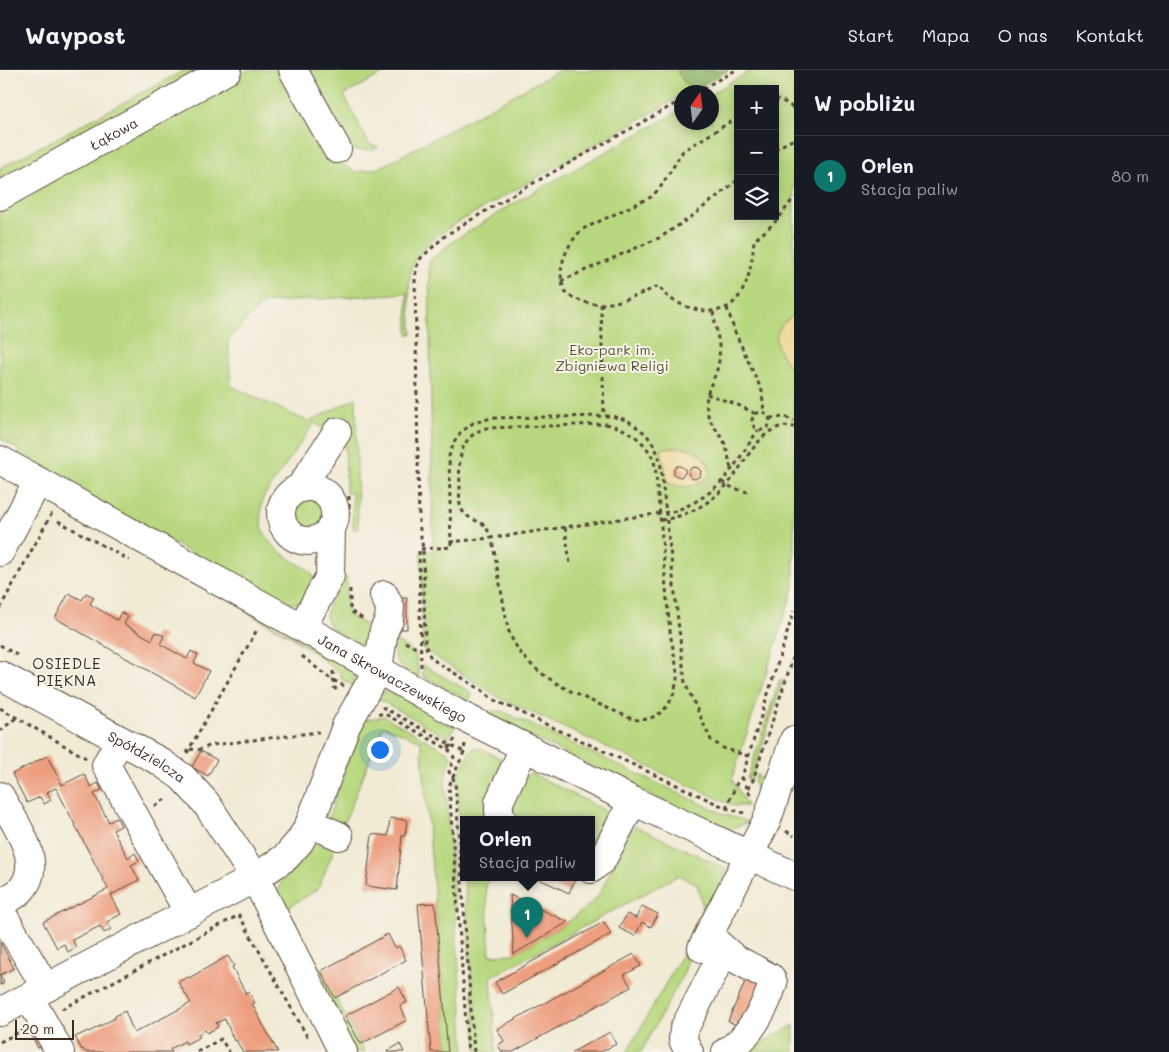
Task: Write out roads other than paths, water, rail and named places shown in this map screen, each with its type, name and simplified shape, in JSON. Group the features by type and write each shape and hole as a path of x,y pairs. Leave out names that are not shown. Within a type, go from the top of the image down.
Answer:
{"street":[{"name":"Łąkowa","path":"0,196 227,70"},
{"path":"293,70 337,149"},
{"path":"300,488 328,430"},
{"name":"Jana Skrowaczewskiego","path":"0,460 38,481 299,639 378,669 458,714 524,748 794,876"},
{"path":"0,552 38,481"},
{"path":"299,639 330,576 331,528 334,510 332,501 318,489 300,488 286,499 281,515 287,531 301,540 310,541 325,535 331,528"},
{"path":"0,1012 39,1002 189,913 255,878 286,857 300,841 310,823 344,729 378,669 384,630"},
{"name":"Spółdzielcza","path":"0,675 159,761 182,778 206,803 255,878 344,1052"},
{"path":"120,740 106,765 189,913"},
{"path":"709,943 772,806 794,740"},
{"path":"501,816 499,802 524,748"},
{"path":"0,796 29,851 32,863 26,884 19,893 0,903"},
{"path":"595,866 602,860 634,801"},
{"path":"310,823 339,836"},
{"path":"0,910 60,1052"},
{"path":"689,1052 683,1040 684,1029 719,962 720,952 709,943"},
{"path":"709,943 771,978 774,983 768,999 743,1039 726,1052"}],"place":[{"name":"Orlen","path":"527,938"}],"district":[{"name":"OSIEDLE PIĘKNA","path":"67,672"}],"park label":[{"name":"Eko-park im. Zbigniewa Religi","path":"612,358"}]}
